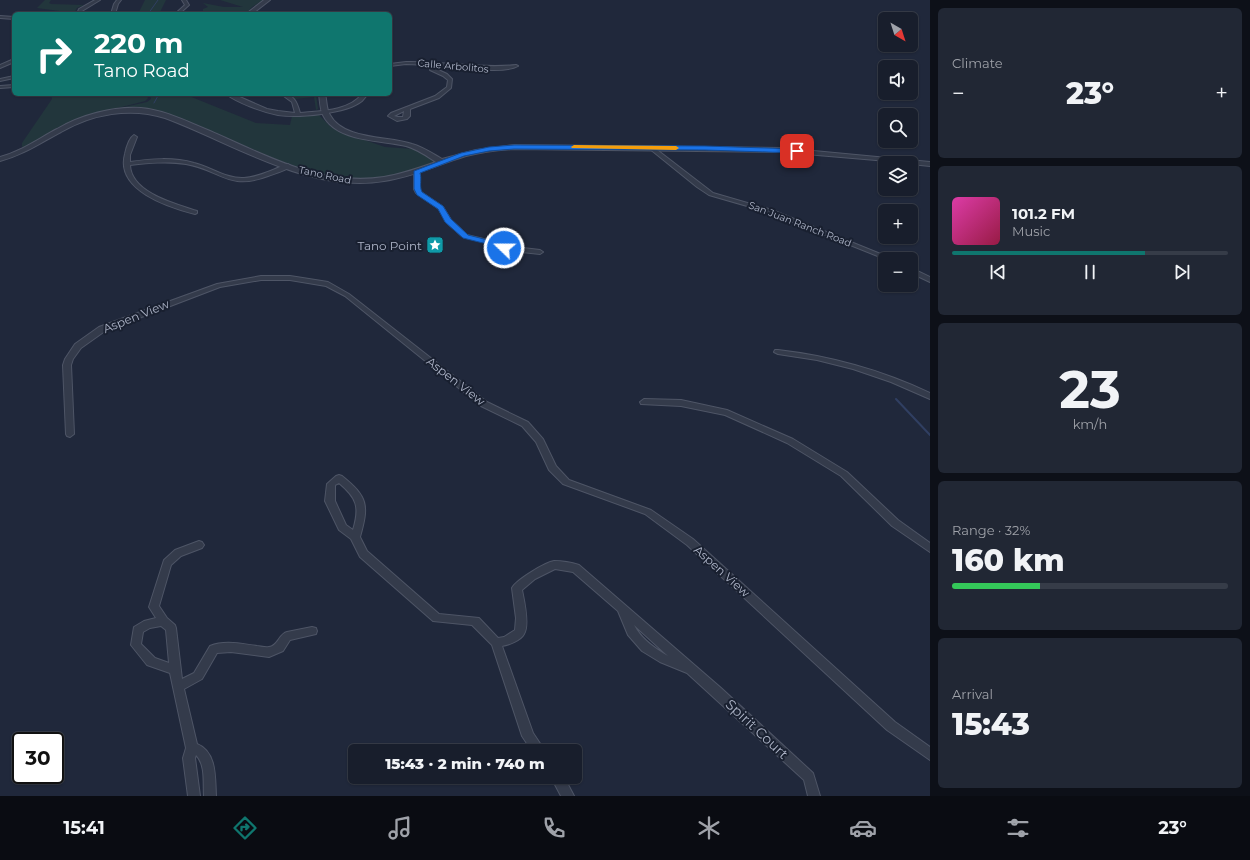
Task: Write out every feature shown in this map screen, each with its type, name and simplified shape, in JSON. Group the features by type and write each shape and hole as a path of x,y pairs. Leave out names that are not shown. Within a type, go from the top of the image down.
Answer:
{"street":[{"path":"114,12 119,0"},
{"path":"179,12 187,5 184,0"},
{"path":"252,12 267,0"},
{"path":"85,1 96,1"},
{"path":"80,12 80,10 96,1"},
{"path":"0,17 12,18"},
{"path":"0,67 12,61"},
{"name":"Calle Arbolitos","path":"392,65 415,62 487,69 516,66"},
{"path":"407,108 440,95 450,88 450,80 447,76 432,69 432,63"},
{"path":"0,80 12,77"},
{"path":"0,87 12,86"},
{"path":"234,96 280,114 341,109 353,105 363,99 364,96"},
{"path":"286,96 294,102 298,113"},
{"path":"322,96 325,111 330,121 344,131 413,147 442,162"},
{"name":"Tano Road","path":"0,159 29,149 59,130 74,123 110,113 138,110 152,112 171,118 288,166 333,178 357,181 394,178 417,172 442,162 475,152 514,147 782,150 930,165"},
{"path":"134,138 127,156 126,164 131,180 149,195 168,204 195,212"},
{"name":"San Juan Ranch Road","path":"652,148 711,194 770,211 878,254"},
{"path":"126,164 148,161 176,161 202,167 228,178 242,180 259,178 288,166"},
{"path":"417,172 417,189 419,193 441,208 448,221 465,236 490,242 504,248 540,252"},
{"path":"918,274 930,280"},
{"name":"Aspen View","path":"70,434 67,365 73,352 78,346 96,333 110,326 202,291 234,281 279,277 331,282 484,404 526,424 540,441 552,468 566,482 648,512 690,542 891,726 930,754"},
{"path":"778,352 825,360 866,370 930,396"},
{"path":"644,402 681,403 727,413 790,441 844,474 895,523 930,548"},
{"path":"356,537 363,513 360,500 351,488 339,478 331,484 330,501 342,527 356,537 363,554 437,618 475,621 496,643 528,736 534,744"},
{"path":"194,796 189,758 192,748 175,670 171,628 163,621 154,607 167,563 178,553 199,544"},
{"name":"Spirit Court","path":"496,643 506,641 520,632 521,618 517,588 532,576 554,565 576,568 690,668 809,777 814,796"},
{"path":"163,621 148,624 138,630 136,645 151,662 175,670"},
{"path":"179,686 198,676 214,649 231,647 269,652 279,648 288,636 312,631"},
{"path":"192,748 201,751 204,756 209,777 210,796"},
{"path":"561,784 568,796"}],"shaded area":[{"path":"45,0 51,0 49,3 51,4 84,5 77,8 75,12 37,8"},
{"path":"145,0 166,0 160,12 139,12"},
{"path":"220,0 263,0 252,7 248,12 203,12 203,9 208,7 203,3 224,7 243,7"},
{"path":"51,96 147,96 148,98 145,101 78,119 53,130 31,145 22,147 22,143 52,99"},
{"path":"150,96 189,96 256,123 290,125 292,116 319,115 331,127 338,131 385,147 414,149 434,161 424,167 403,173 370,178 339,177 308,170 277,160 217,133 157,111 138,109 106,111 147,102 151,99"},
{"path":"290,96 316,96 318,109 316,110 314,97 294,99"}],"waterway":[{"path":"149,12 158,0"},
{"path":"154,103 158,96"},
{"path":"896,399 930,435"}],"slow traffic":[{"path":"574,147 676,148"}],"place":[{"name":"Tano Point","path":"435,245"}],"route":[{"path":"504,248 484,240 471,239 465,236 448,221 441,208 419,193 417,189 417,172 463,155 489,149 514,147 705,148 797,151"}]}
